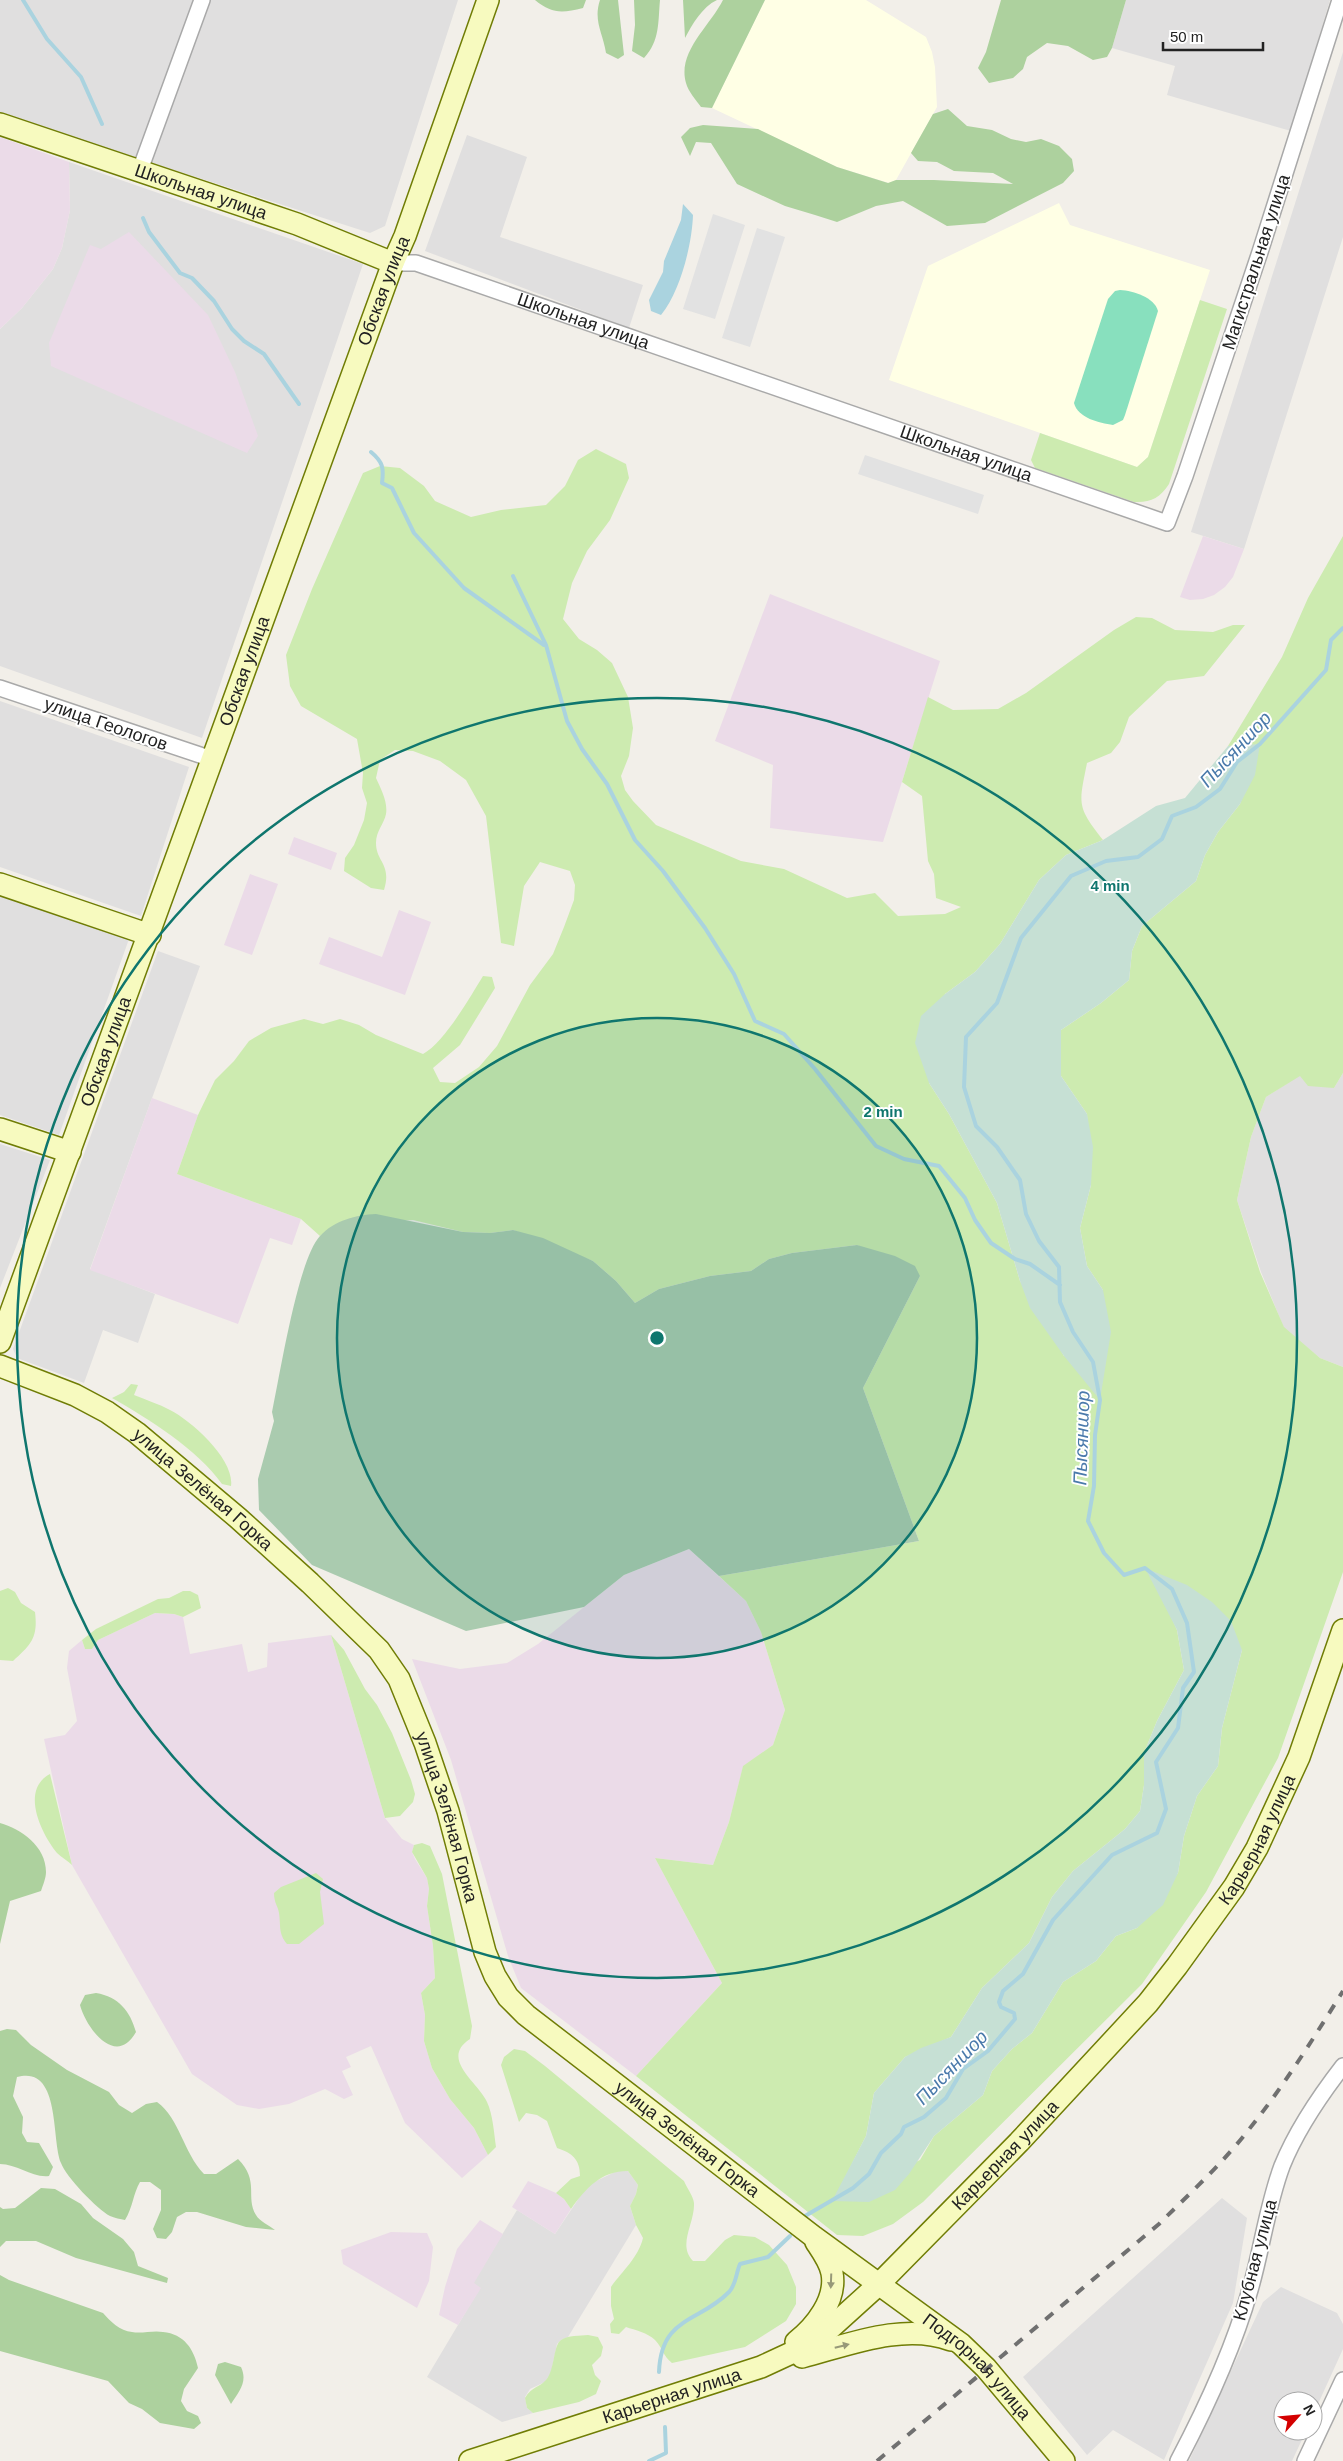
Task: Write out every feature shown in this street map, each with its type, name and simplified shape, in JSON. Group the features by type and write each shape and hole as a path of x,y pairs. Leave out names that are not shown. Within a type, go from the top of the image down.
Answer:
{"street":[{"path":"140,170 202,0"},
{"name":"Обская улица","path":"0,1342 150,935 392,263 405,236 488,0"},
{"name":"Магистральная улица","path":"1167,523 1185,476 1260,252 1340,0"},
{"name":"Школьная улица","path":"0,124 297,224 392,263 416,263 1167,523"},
{"name":"улица Геологов","path":"0,688 212,759"},
{"path":"0,884 150,935"},
{"path":"0,1129 70,1152"},
{"name":"улица Зелёная Горка","path":"0,1366 75,1396 106,1412 137,1433 245,1525 379,1650 399,1679 425,1743 448,1811 485,1952 494,1976 508,1997 526,2016 878,2285"},
{"name":"Карьерная улица","path":"470,2461 761,2367 815,2342 878,2285 1019,2142 1141,2010 1212,1920 1252,1856 1279,1802 1299,1757 1343,1630"},
{"name":"Клубная улица","path":"1178,2461 1225,2365 1250,2291 1272,2198 1282,2166 1296,2135 1317,2100 1343,2066"},
{"path":"761,2367 806,2334 825,2308 833,2284 832,2273 814,2237"},
{"name":"Подгорная улица","path":"878,2285 961,2344 986,2368 1064,2461"},
{"path":"761,2367 862,2341 912,2333 940,2336 961,2344"},
{"path":"1305,2461 1340,2382 1343,2380"}],"shaded area":[{"path":"0,0 458,0 385,226 370,233 0,114"},
{"path":"765,0 866,0 926,37 935,67 937,107 896,180 889,183 837,167 712,108"},
{"path":"1126,0 1330,0 1291,131 1167,95 1175,66 1112,48"},
{"path":"1343,52 1343,237 1244,549 1191,532"},
{"path":"467,135 527,157 500,237 643,285 629,328 425,251"},
{"path":"0,137 69,162 70,210 62,248 53,269 22,308 0,329"},
{"path":"69,162 363,264 202,738 0,666 0,329 22,308 53,269 62,248 70,210"},
{"path":"1059,203 1070,225 1210,270 1148,457 1137,467 889,380 928,266"},
{"path":"713,214 745,225 715,319 683,309"},
{"path":"757,228 785,237 750,347 722,338"},
{"path":"129,232 208,315 235,372 258,436 247,453 51,366 49,343 90,245 101,249"},
{"path":"865,455 984,495 978,514 858,474"},
{"path":"1203,536 1244,549 1233,577 1225,587 1214,595 1203,599 1190,600 1180,597"},
{"path":"770,594 940,661 883,842 770,828 773,765 715,741"},
{"path":"0,701 189,767 141,916 0,867"},
{"path":"1260,744 1255,775 1240,804 1218,832 1205,855 1196,881 1142,926 1132,951 1129,980 1101,1003 1061,1030 1061,1076 1087,1114 1093,1147 1091,1185 1080,1228 1087,1266 1103,1290 1111,1332 1100,1400 1064,1356 1030,1308 997,1203 949,1114 929,1083 915,1043 921,1016 945,994 975,972 1000,944 1039,880 1066,855 1103,840 1156,806 1185,798 1228,746"},
{"path":"294,837 337,853 331,870 288,854"},
{"path":"250,874 278,884 252,955 224,945"},
{"path":"0,896 129,939 59,1135 0,1115"},
{"path":"399,910 431,922 405,995 319,964 329,937 382,957"},
{"path":"158,951 200,966 90,1269 155,1294 138,1343 103,1330 84,1383 17,1358 13,1349"},
{"path":"1343,1073 1343,1367 1320,1358 1284,1328 1261,1272 1237,1200 1251,1137 1266,1097 1300,1075 1334,1088"},
{"path":"152,1098 198,1115 177,1174 301,1219 292,1245 270,1238 238,1324 90,1270"},
{"path":"0,1144 50,1160 0,1288"},
{"path":"376,1214 463,1232 490,1233 513,1230 543,1238 593,1261 616,1281 635,1303 659,1289 710,1276 751,1271 769,1259 792,1253 857,1245 895,1256 915,1266 920,1276 863,1388 919,1541 719,1576 689,1549 624,1575 584,1607 466,1631 312,1565 259,1510 258,1479 274,1421 272,1412 297,1292 312,1249 320,1236 339,1222 353,1217"},
{"path":"689,1549 746,1601 761,1632 785,1710 773,1745 743,1767 729,1822 713,1865 655,1858 722,1983 636,2076 521,1988 508,1956 451,1760 412,1659 460,1669 507,1663 538,1644 624,1575"},
{"path":"1145,1568 1187,1585 1212,1602 1231,1621 1242,1650 1222,1728 1218,1766 1197,1796 1184,1836 1178,1873 1163,1905 1137,1928 1116,1936 1096,1961 1063,1982 1032,2033 1012,2049 992,2071 983,2095 934,2136 909,2174 895,2190 869,2202 832,2201 866,2136 874,2093 905,2057 921,2048 951,2037 982,1988 1029,1943 1052,1897 1073,1871 1125,1829 1140,1811 1144,1785 1144,1753 1157,1721 1184,1670 1177,1630"},
{"path":"155,1613 174,1614 183,1617 190,1654 242,1644 248,1672 267,1667 268,1643 331,1635 385,1818 402,1839 414,1845 412,1852 427,1878 429,1889 427,1906 433,1946 435,1978 421,1993 425,2015 424,2041 432,2068 450,2099 474,2128 488,2155 462,2178 405,2123 371,2046 346,2057 351,2067 342,2071 353,2095 344,2099 325,2089 289,2104 259,2109 237,2105 192,2074 72,1865 44,1739 65,1735 77,1721 67,1668 69,1651 82,1640 85,1649 92,1649 98,1640"},
{"path":"617,2171 628,2171 638,2185 630,2206 636,2225 568,2337 557,2344 551,2373 545,2382 530,2389 525,2397 527,2408 533,2413 502,2422 427,2377 480,2288 473,2283 517,2210 555,2234 583,2192 592,2183"},
{"path":"528,2181 556,2193 564,2199 571,2209 555,2234 512,2207"},
{"path":"1222,2198 1247,2218 1233,2303 1164,2460 1113,2430 1087,2455 1023,2377"},
{"path":"480,2220 503,2234 474,2283 481,2288 458,2325 439,2315 445,2287 457,2249"},
{"path":"391,2232 427,2233 433,2247 429,2281 417,2308 343,2264 341,2250"},
{"path":"1281,2287 1337,2313 1343,2324 1343,2349 1323,2393 1323,2391 1273,2391 1273,2441 1301,2441 1292,2461 1189,2461 1263,2302"}],"green space":[{"path":"535,0 586,0 583,8 558,11 547,8"},
{"path":"600,0 618,0 624,55 618,59 606,53 598,21"},
{"path":"634,0 660,0 656,38 644,58 632,51 635,25"},
{"path":"683,0 717,0 702,12 685,38"},
{"path":"723,0 765,0 712,108 701,107 686,83 684,72 686,61 696,40"},
{"path":"1001,0 1126,0 1112,48 1107,57 1093,60 1068,46 1047,43 1027,57 1023,69 1013,78 989,83 978,68 986,52"},
{"path":"948,109 967,126 992,130 1011,139 1026,142 1041,139 1059,146 1072,159 1074,171 1063,183 985,223 947,226 903,201 876,206 837,222 785,206 737,184 711,143 696,142 690,156 681,137 690,128 703,125 758,129 837,167 888,183 896,180 934,180 1013,184 993,173 954,171 937,162 918,161 911,153 933,114"},
{"path":"1115,291 1137,293 1148,298 1158,311 1125,415 1123,420 1113,425 1084,416 1074,403 1108,299"},
{"path":"1200,300 1227,309 1169,484 1162,493 1154,499 1145,502 1134,502 1035,468 1031,460 1040,433 1137,467 1148,457"},
{"path":"596,449 626,464 629,478 610,520 587,551 572,583 563,619 579,639 597,650 612,663 628,697 633,728 629,756 621,776 625,790 656,825 741,861 784,869 847,898 875,893 898,916 945,914 961,907 936,898 934,874 928,861 922,796 902,782 928,697 953,710 998,709 1026,693 1114,630 1136,617 1152,618 1175,630 1213,632 1233,625 1245,625 1204,676 1167,681 1129,717 1120,742 1111,753 1087,763 1081,796 1082,804 1088,819 1103,840 1066,855 1039,880 1000,944 975,972 945,994 929,1083 949,1114 997,1203 1020,1281 1064,1356 1103,1290 1087,1266 1080,1228 1091,1185 1087,1114 1061,1076 1061,1030 1101,1003 1129,980 1132,951 1142,926 1196,881 1205,855 1218,832 1240,804 1260,745 1228,746 1282,657 1308,598 1343,536 1343,1073 1334,1088 1308,1086 1300,1076 1266,1097 1251,1137 1237,1200 1260,1272 1284,1327 1320,1358 1343,1367 1343,1572 1278,1758 1206,1892 1142,1984 923,2202 893,2224 863,2236 837,2235 636,2076 722,1983 655,1858 713,1865 729,1822 743,1766 773,1745 785,1710 761,1632 746,1601 719,1576 919,1541 863,1388 920,1276 857,1245 792,1253 769,1259 751,1271 710,1276 659,1289 635,1303 616,1281 593,1261 513,1230 490,1233 463,1232 413,1220 337,1224 320,1236 301,1219 177,1174 198,1115 215,1080 234,1061 249,1041 271,1028 304,1019 323,1024 340,1019 359,1025 376,1035 423,1054 448,1030 483,976 492,977 495,988 460,1045 433,1068 440,1082 455,1083 479,1067 497,1046 530,985 553,954 574,900 575,885 570,871 540,862 524,886 514,946 501,943 486,816 466,780 440,761 413,751 395,750 380,760 376,778 384,796 386,814 377,835 376,843 378,855 386,874 384,890 371,888 344,871 345,858 354,845 364,820 367,803 362,788 363,773 357,739 301,706 290,686 286,655 312,589 363,473 380,466 400,468 424,486 435,501 471,517 501,510 546,505 565,486 578,460","holes":["1166,1606 1242,1650 1222,1728 1218,1766 1197,1796 1184,1836 1178,1873 1137,1928 1116,1936 1096,1961 1063,1982 1032,2033 1012,2049 992,2071 983,2095 934,2136 920,2160 833,2201 866,2136 874,2093 905,2057 951,2037 982,1988 1029,1943 1052,1897 1073,1871 1125,1829 1140,1811 1144,1785 1144,1753 1157,1721 1184,1670 1177,1630"]},
{"path":"131,1384 138,1385 134,1395 179,1415 210,1442 226,1465 231,1486 222,1484 212,1471 172,1436 112,1398 124,1392"},
{"path":"8,1588 15,1592 21,1603 35,1612 36,1621 32,1640 25,1650 13,1661 0,1660 0,1591"},
{"path":"183,1591 190,1591 198,1595 201,1608 183,1617 174,1614 155,1613 98,1640 92,1649 85,1649 82,1640 96,1629 158,1599 169,1598"},
{"path":"331,1635 344,1650 365,1689 377,1705 392,1733 411,1780 415,1794 413,1802 400,1816 385,1818"},
{"path":"50,1774 72,1865 57,1853 51,1845 36,1812 36,1790 41,1781"},
{"path":"0,1823 24,1834 31,1840 42,1854 46,1872 41,1891 10,1901 0,1944"},
{"path":"422,1843 430,1846 442,1874 472,2026 470,2039 462,2047 458,2055 464,2071 483,2095 489,2107 496,2147 488,2155 474,2128 450,2099 432,2068 424,2041 425,2015 421,1993 435,1978 433,1946 427,1906 429,1889 427,1878 412,1852 414,1845"},
{"path":"316,1873 323,1879 320,1892 324,1924 299,1944 287,1944 281,1933 274,1893 281,1887"},
{"path":"96,1993 111,1998 127,2011 136,2032 128,2042 120,2046 111,2045 103,2041 88,2024 80,2005 85,1995"},
{"path":"7,2029 16,2030 31,2045 67,2070 109,2092 119,2105 132,2113 146,2104 157,2102 171,2117 191,2156 204,2174 216,2174 238,2159 249,2174 253,2208 257,2217 275,2230 246,2227 197,2212 186,2212 177,2217 172,2232 166,2239 157,2238 153,2229 161,2210 161,2190 150,2182 140,2182 125,2220 110,2216 82,2192 64,2169 58,2152 52,2106 48,2092 41,2082 31,2076 17,2077 13,2096 23,2117 22,2133 27,2142 39,2143 53,2167 49,2176 43,2176 0,2164 0,2031"},
{"path":"514,2049 525,2051 545,2066 684,2181 694,2203 687,2241 688,2255 693,2261 705,2261 725,2240 734,2235 755,2237 769,2245 787,2265 796,2287 796,2304 786,2321 745,2347 672,2363 655,2340 645,2334 626,2327 619,2334 611,2333 610,2324 614,2319 611,2306 611,2287 638,2252 643,2238 636,2225 630,2206 638,2185 628,2171 610,2174 595,2182 582,2194 571,2209 564,2199 556,2193 571,2179 580,2176 579,2165 571,2155 557,2148 547,2121 537,2115 526,2113 519,2122 501,2065 504,2057"},
{"path":"41,2188 55,2189 81,2204 93,2218 123,2239 134,2252 138,2266 168,2278 167,2283 76,2258 36,2241 6,2241 0,2247 0,2207 3,2209 15,2208"},
{"path":"0,2275 9,2280 103,2313 123,2330 170,2333 182,2339 191,2349 198,2368 184,2389 181,2401 187,2411 198,2416 201,2423 194,2429 160,2423 142,2409 129,2403 108,2381 0,2351"},
{"path":"588,2335 598,2337 603,2347 601,2356 592,2365 595,2375 601,2381 596,2394 579,2402 533,2413 527,2408 525,2398 530,2391 543,2383 549,2376 558,2343 567,2337"},
{"path":"225,2362 241,2367 244,2377 240,2391 231,2404 215,2375 218,2364"}],"water":[{"path":"683,204 693,215 690,240 684,268 674,294 661,315 651,311 649,300 663,272 664,261 681,220"}],"waterway":[{"path":"23,0 47,39 81,77 102,124"},
{"path":"143,218 149,232 180,273 192,278 214,301 232,329 244,341 264,354 299,404"},
{"path":"371,452 382,466 382,483 392,488 414,533 464,588 544,645"},
{"path":"513,576 546,645 567,721 582,749 607,784 635,840 663,871 705,928 734,974 755,1021 784,1034 815,1069 876,1146 904,1159 939,1166 965,1198 975,1220 991,1243 1015,1259 1030,1264 1060,1285"},
{"name":"Пысяншор","path":"805,2216 853,2188 869,2174 881,2153 901,2134 904,2127 924,2117 946,2098 963,2069 988,2051 1015,2019 1014,2013 1001,2007 999,2002 1003,1991 1023,1974 1053,1920 1112,1855 1157,1833 1166,1809 1156,1762 1178,1728 1183,1688 1194,1672 1187,1623 1172,1589 1145,1568 1124,1575 1104,1553 1088,1521 1094,1486 1095,1435 1100,1400 1093,1362 1073,1332 1060,1302 1059,1267 1039,1241 1026,1214 1020,1180 997,1147 976,1126 964,1087 966,1037 997,1003 1021,938 1071,876 1106,861 1138,857 1162,839 1172,816 1196,807 1220,789 1237,762 1260,744 1326,670 1331,640 1343,628"},
{"name":"Пысяншор","path":"659,2372 661,2354 674,2330 706,2310 729,2292 735,2282 740,2264 768,2257 790,2236"},
{"name":"Пысяншор","path":"649,2461 666,2453 665,2427"}],"railway":[{"path":"877,2461 1159,2224 1204,2180 1226,2157 1272,2099 1343,1991"}]}
